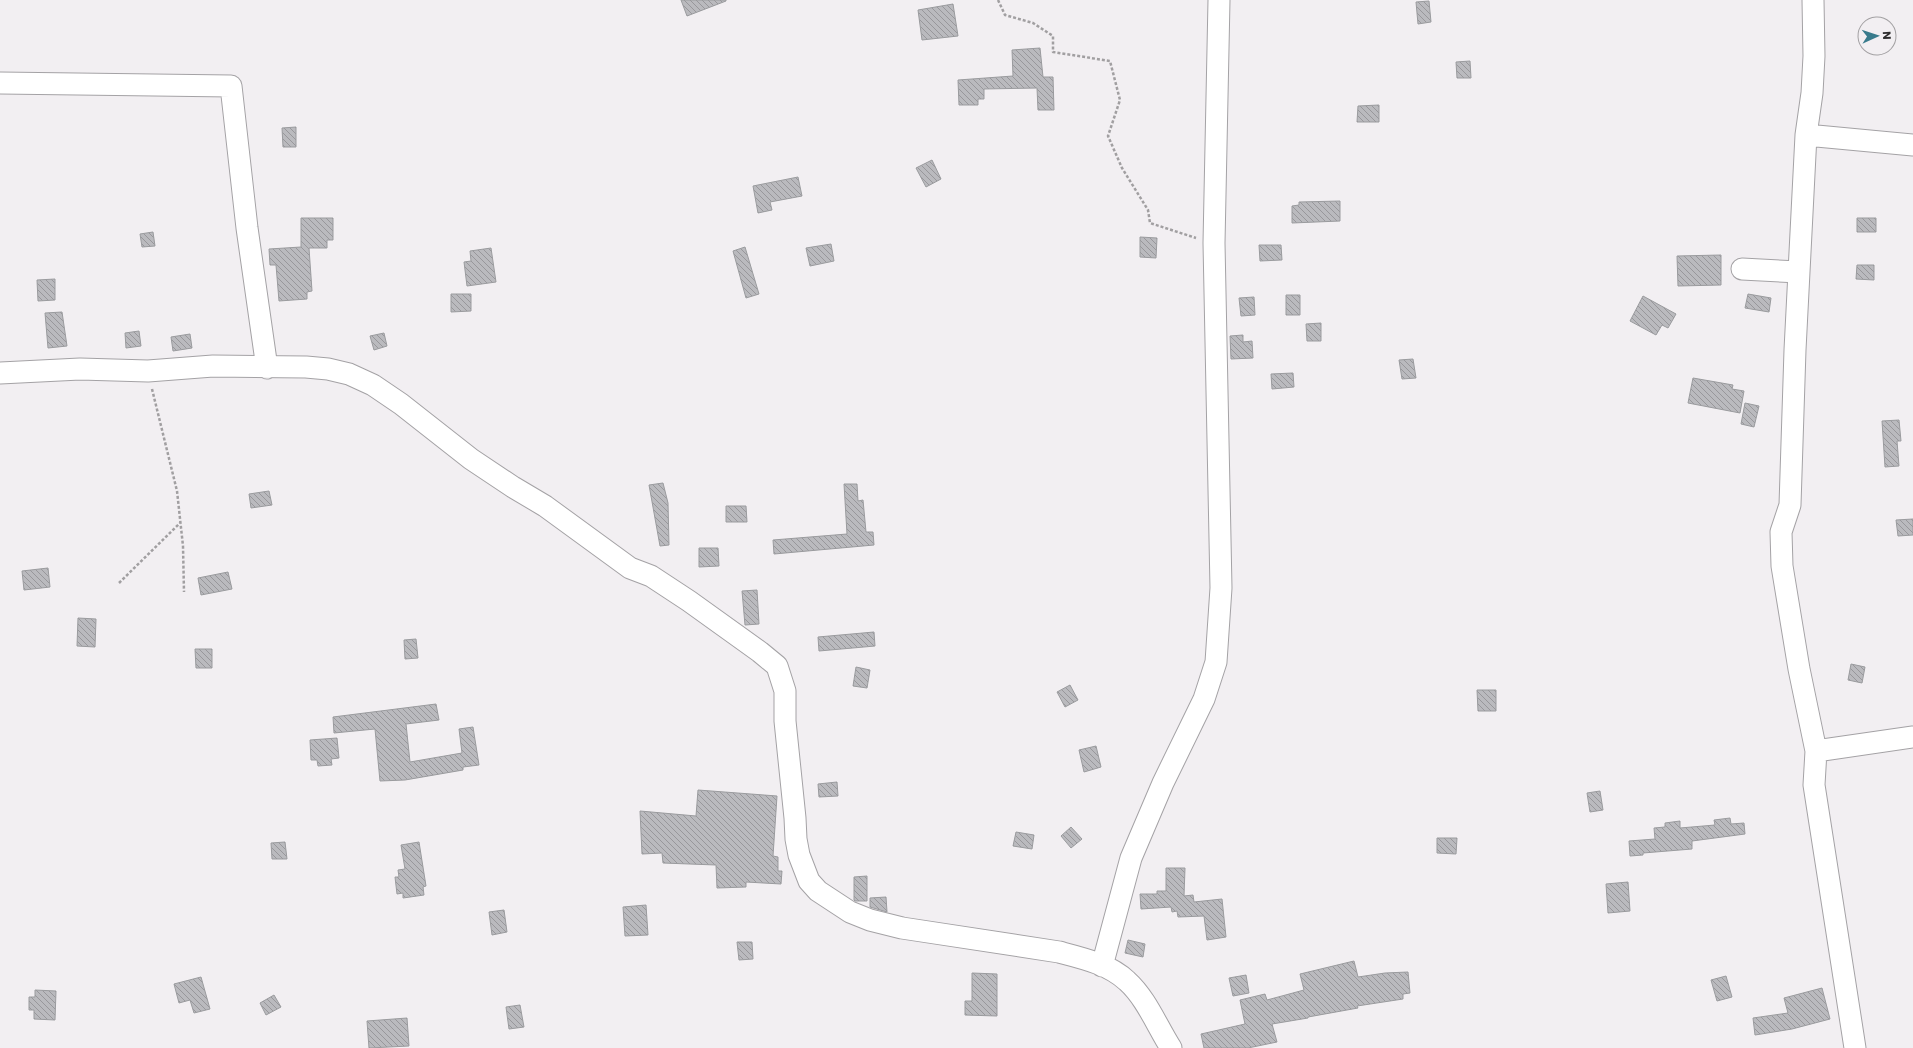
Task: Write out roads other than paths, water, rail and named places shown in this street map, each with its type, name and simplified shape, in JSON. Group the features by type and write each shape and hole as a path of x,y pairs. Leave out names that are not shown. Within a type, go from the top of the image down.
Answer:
{"street":[{"path":"1102,966 1132,858 1163,783 1204,699 1216,662 1221,588 1214,243 1219,0"},
{"path":"1813,0 1814,56 1812,93 1806,135 1790,504 1781,532 1782,566 1799,669 1816,751 1814,785 1855,1048"},
{"path":"0,83 231,86 247,228 267,368"},
{"path":"1806,135 1913,145"},
{"path":"1742,269 1799,272"},
{"path":"0,373 80,369 148,371 213,366 328,369 349,374 373,385 401,404 471,459 545,506 630,568 651,576 689,601 777,666 785,691 785,721 798,850 809,881 818,891 831,901 850,912 870,920 902,928 1059,952 1112,970 1126,980 1138,994 1171,1048"},
{"path":"1816,751 1913,737"}]}
